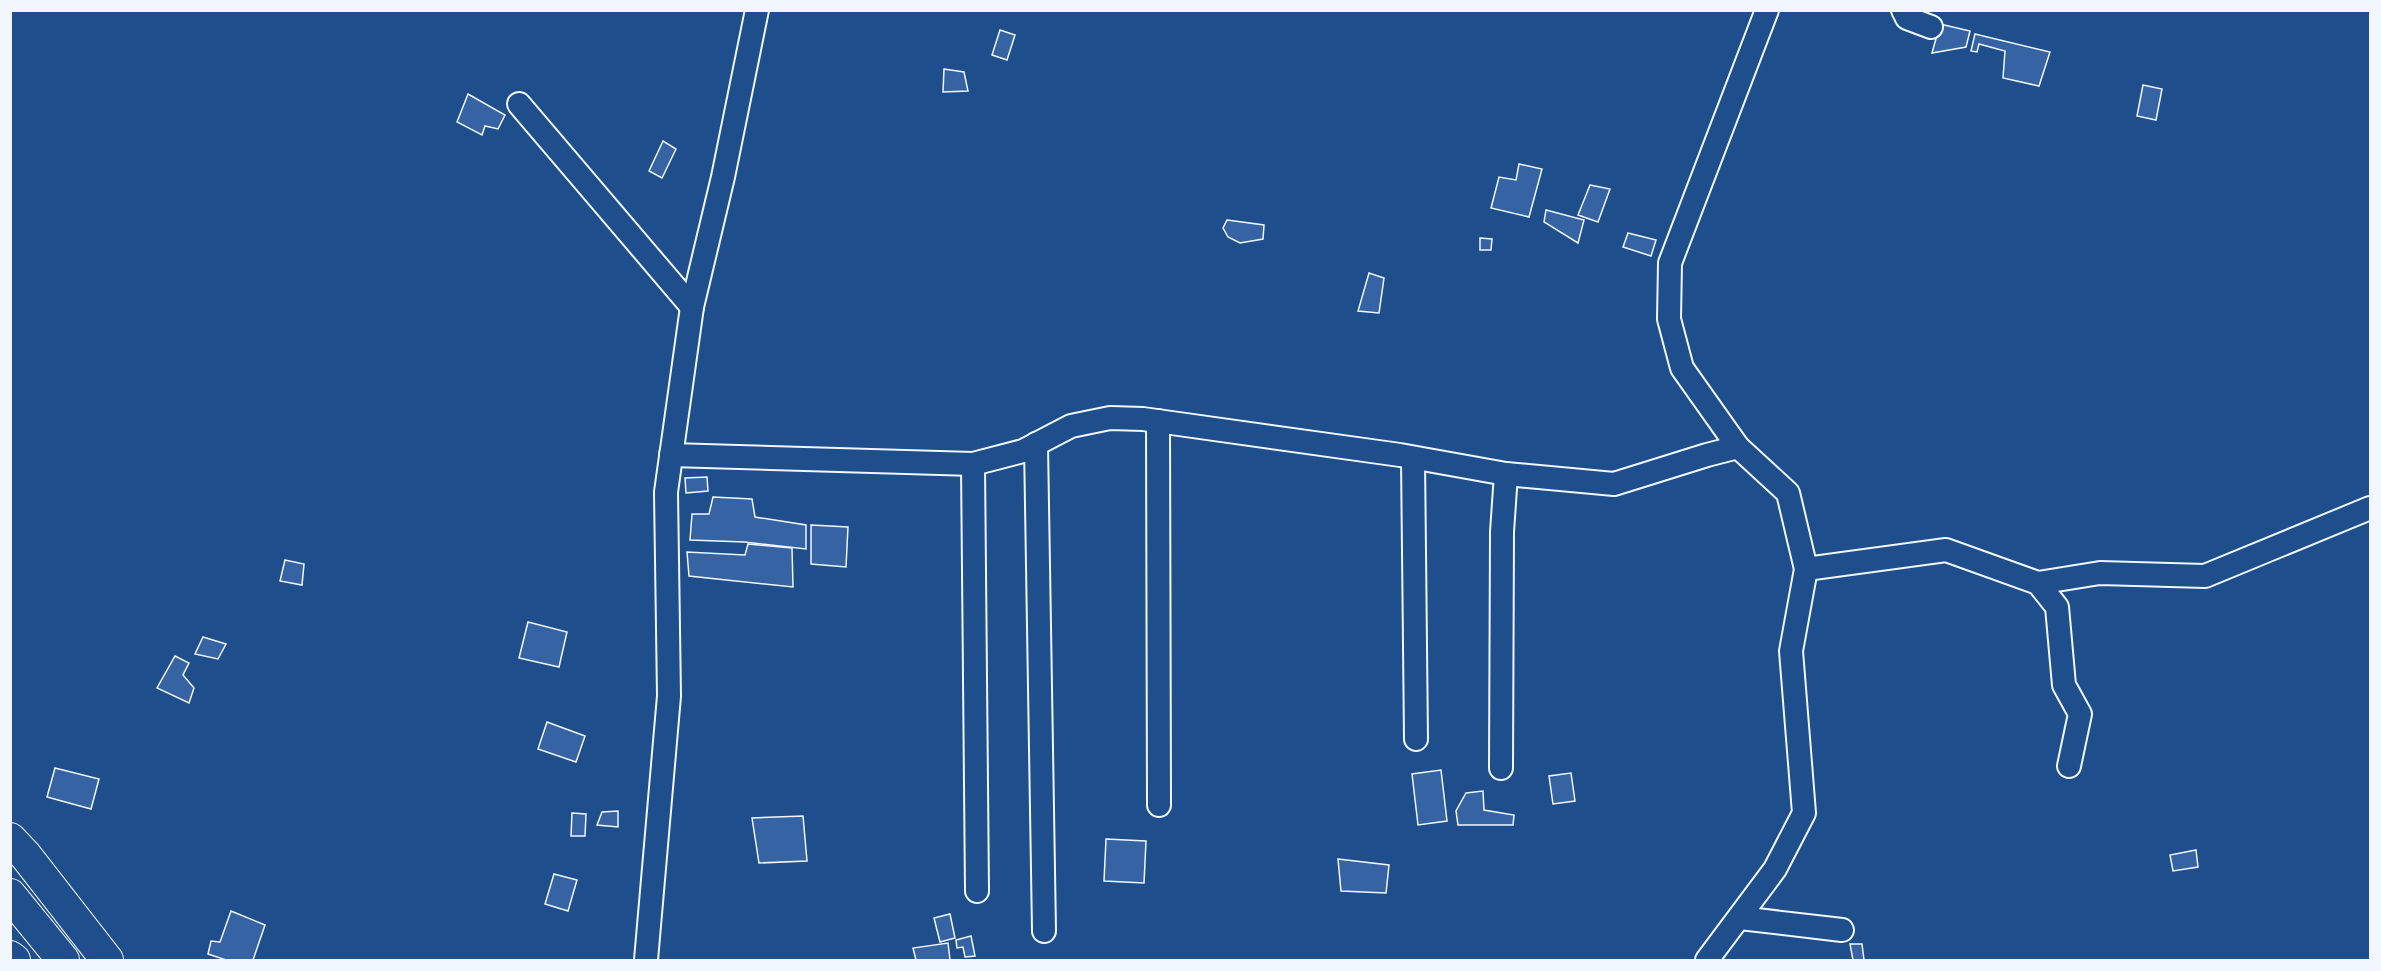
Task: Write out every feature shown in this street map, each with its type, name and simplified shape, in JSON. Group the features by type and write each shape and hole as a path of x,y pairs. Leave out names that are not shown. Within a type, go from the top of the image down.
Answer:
{"highway":[{"path":"10,839 26,856 106,960"},
{"path":"10,895 63,960"},
{"path":"10,957 14,960"}],"street":[{"path":"646,960 669,696 666,492 692,307 757,10"},
{"path":"1707,960 1775,869 1804,813 1791,651 1806,569 1788,493 1738,447 1682,368 1669,319 1670,263 1767,10"},
{"path":"1903,10 1907,18 1931,27"},
{"path":"519,104 692,307"},
{"path":"671,455 973,464 1023,451 1071,426 1110,418 1158,421 1413,458 1506,474 1614,484 1707,454 1738,447"},
{"path":"1158,421 1159,805"},
{"path":"1036,444 1044,931"},
{"path":"1413,458 1416,739"},
{"path":"973,464 977,891"},
{"path":"1501,768 1502,532 1506,474"},
{"path":"1806,569 1946,550 2038,583 2100,573 2205,576 2370,508"},
{"path":"2038,583 2057,607 2064,685 2080,714 2069,765"},
{"path":"1740,918 1842,930"}],"building":[{"path":"1940,24 1970,31 1966,47 1932,53"},
{"path":"1000,30 1015,35 1007,60 992,55"},
{"path":"1975,34 2050,52 2039,86 2003,78 2005,51 1979,44 1977,52 1971,51"},
{"path":"944,69 964,72 968,91 943,92"},
{"path":"2143,85 2162,89 2156,120 2137,116"},
{"path":"468,94 505,115 498,129 485,126 482,135 457,122"},
{"path":"663,141 676,149 662,178 649,171"},
{"path":"1519,164 1542,169 1529,217 1491,208 1499,177 1516,180"},
{"path":"1590,185 1610,189 1598,222 1578,215"},
{"path":"1546,210 1584,220 1578,243 1544,222"},
{"path":"1227,220 1264,225 1263,239 1240,243 1228,237 1223,228"},
{"path":"1628,233 1656,240 1651,256 1623,247"},
{"path":"1480,238 1492,239 1491,250 1480,250"},
{"path":"1369,273 1384,278 1379,313 1358,311"},
{"path":"707,477 708,491 686,493 685,478"},
{"path":"713,497 752,499 755,517 806,525 806,549 744,542 690,540 692,514 709,514"},
{"path":"811,525 848,527 846,567 811,564"},
{"path":"748,544 792,548 793,587 689,576 687,552 745,555"},
{"path":"285,560 304,564 302,585 280,581"},
{"path":"528,622 567,632 559,667 519,658"},
{"path":"203,637 226,644 218,659 195,654"},
{"path":"175,656 189,663 183,675 194,688 189,703 157,688"},
{"path":"547,722 585,736 576,762 538,749"},
{"path":"55,768 99,779 91,809 47,797"},
{"path":"1441,770 1447,821 1418,825 1412,774"},
{"path":"1571,773 1575,801 1553,804 1549,776"},
{"path":"1483,791 1484,810 1514,815 1513,825 1458,825 1456,811 1466,793"},
{"path":"618,811 618,827 597,825 602,812"},
{"path":"572,813 586,814 585,836 571,836"},
{"path":"803,816 807,861 759,863 752,818"},
{"path":"1106,839 1146,841 1144,883 1104,881"},
{"path":"2196,850 2198,867 2173,871 2170,855"},
{"path":"1338,859 1389,865 1386,893 1341,891"},
{"path":"554,874 577,880 568,911 545,904"},
{"path":"231,911 265,925 253,960 226,960 208,954 211,941 220,942"},
{"path":"950,914 955,938 940,942 934,918"},
{"path":"971,936 975,956 965,957 963,947 957,948 956,940"},
{"path":"948,943 950,960 916,960 913,948"},
{"path":"1850,944 1862,944 1864,960 1853,960"}]}
